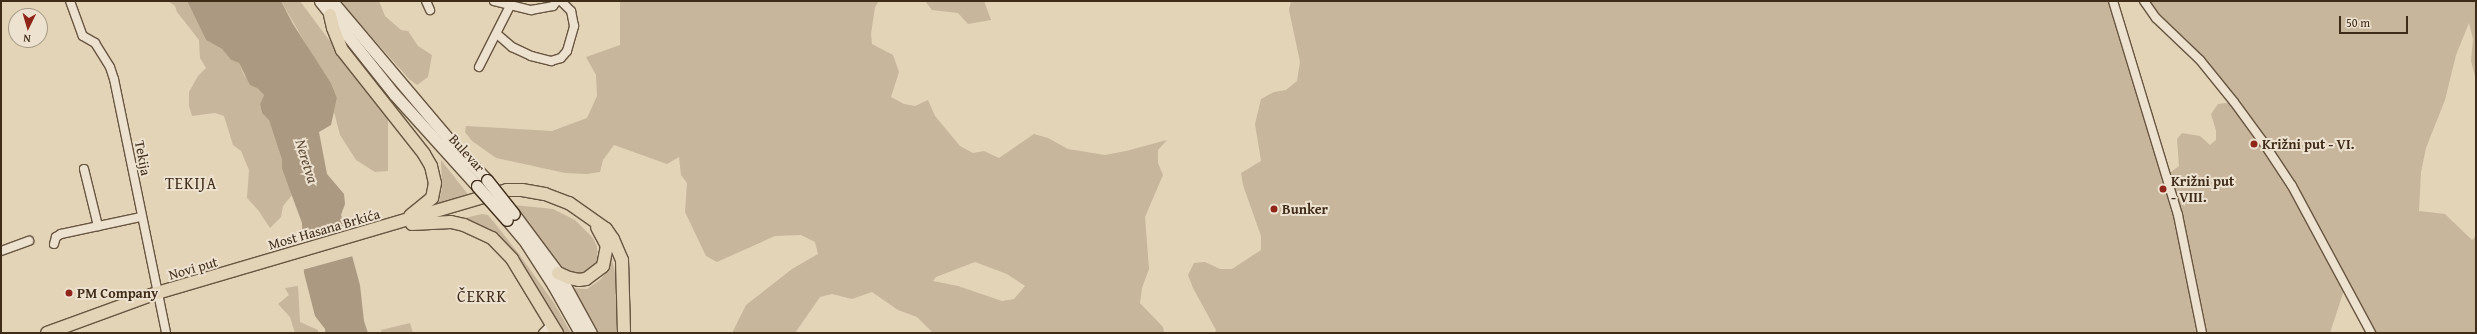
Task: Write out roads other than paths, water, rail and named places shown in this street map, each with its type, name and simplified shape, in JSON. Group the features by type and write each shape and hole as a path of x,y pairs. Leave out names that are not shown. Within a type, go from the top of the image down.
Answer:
{"main road":[{"name":"Bulevar","path":"320,1 394,94 477,186 511,217 553,285 580,333"},
{"path":"332,1 457,149 487,180 511,217 558,273 591,333"},
{"path":"330,15 334,33 342,50 424,154 431,166 435,183 432,198 400,222"},
{"name":"Most Hasana Brkića","path":"256,265 506,190 522,190 545,194 569,203 606,229 622,260 624,333"},
{"path":"558,273 569,278 579,280 586,278 603,266 607,246 592,219"},
{"path":"400,222 451,222 464,225 492,238 512,259 554,328"},
{"name":"Novi put","path":"47,333 157,293 256,265"}],"street":[{"name":"Tekija","path":"70,1 83,36 95,43 110,67 166,333"},
{"path":"426,1 430,10"},
{"path":"494,1 531,10 544,4 553,6 557,1"},
{"path":"497,34 512,47 531,56 551,61 561,58 567,50 574,26 571,11 561,1"},
{"path":"2112,1 2178,215 2202,333"},
{"path":"2144,1 2156,18 2200,60 2234,102 2269,151 2303,205 2371,333"},
{"path":"479,67 510,6"},
{"path":"84,169 98,226"},
{"path":"54,244 56,237 61,234 141,217"},
{"path":"1,251 29,240"},
{"path":"543,333 554,328"}],"water":[{"name":"Neretva","path":"187,1 281,1 293,24 331,83 337,98 331,125 319,132 327,174 344,194 345,204 341,215 360,285 364,321 368,333 325,333 325,329 315,316 304,273 302,223 282,169 282,160 269,120 262,113 260,104 264,95 257,88 250,85 239,63 231,60 222,49 206,40"}],"place":[{"name":"Križni put - VI.","path":"2254,144"},
{"name":"Križni put - VIII.","path":"2163,189"},
{"name":"Bunker","path":"1274,209"},
{"name":"PM Company","path":"69,293"}],"district":[{"name":"TEKIJA","path":"191,183"},
{"name":"ČEKRK","path":"482,296"}]}
